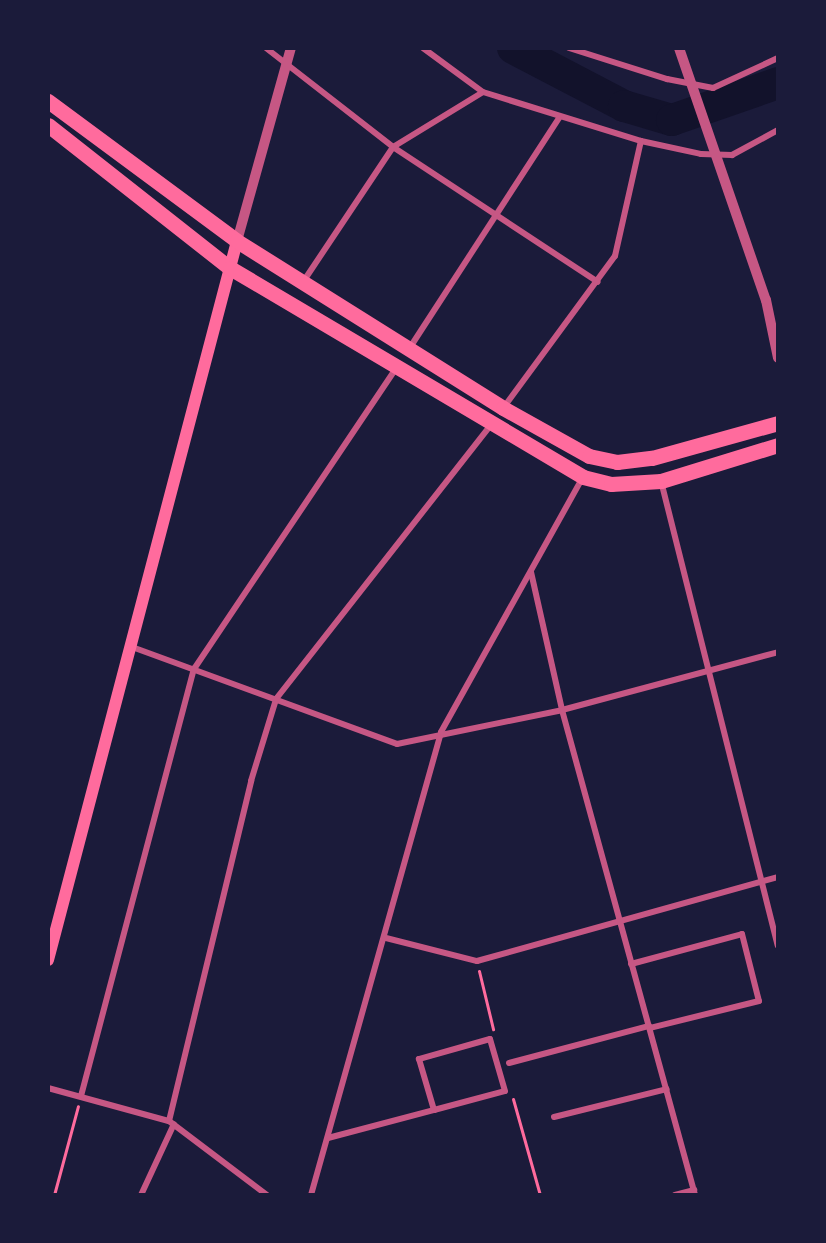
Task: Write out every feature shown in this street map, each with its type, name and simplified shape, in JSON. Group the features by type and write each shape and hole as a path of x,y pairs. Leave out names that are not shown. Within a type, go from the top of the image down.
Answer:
{"main road":[{"path":"48,101 237,242 503,408 589,456 617,462 652,458 778,423"},
{"path":"48,125 230,268 491,425 583,477 611,484 661,481 778,445"},
{"path":"48,960 237,242"}],"street":[{"path":"266,48 393,147 598,282"},
{"path":"237,242 291,48"},
{"path":"423,48 483,92 559,118 641,141 717,155 747,150 778,130"},
{"path":"569,48 695,85 713,88 778,58"},
{"path":"679,48 695,85 766,300 778,358"},
{"path":"303,283 393,147 483,92"},
{"path":"409,349 498,217 559,118"},
{"path":"503,408 615,256 641,141"},
{"path":"81,1096 194,669 396,368"},
{"path":"141,1195 171,1123 251,781 276,699 491,425"},
{"path":"311,1195 386,938 412,826 441,732 583,477"},
{"path":"661,481 710,670 760,882 778,946"},
{"path":"531,572 562,710 618,923 650,1027 695,1193 675,1195"},
{"path":"132,647 397,744 441,732 562,710 778,652"},
{"path":"386,938 477,961 778,877"},
{"path":"509,1063 759,1001 742,934 631,964"},
{"path":"328,1138 434,1110 505,1090 490,1040 420,1059 434,1110"},
{"path":"48,1088 171,1123 267,1195"},
{"path":"554,1117 667,1089"}],"path":[{"path":"54,1195 81,1096"}],"waterway":[{"path":"513,48 624,106 672,120 778,83"}]}
